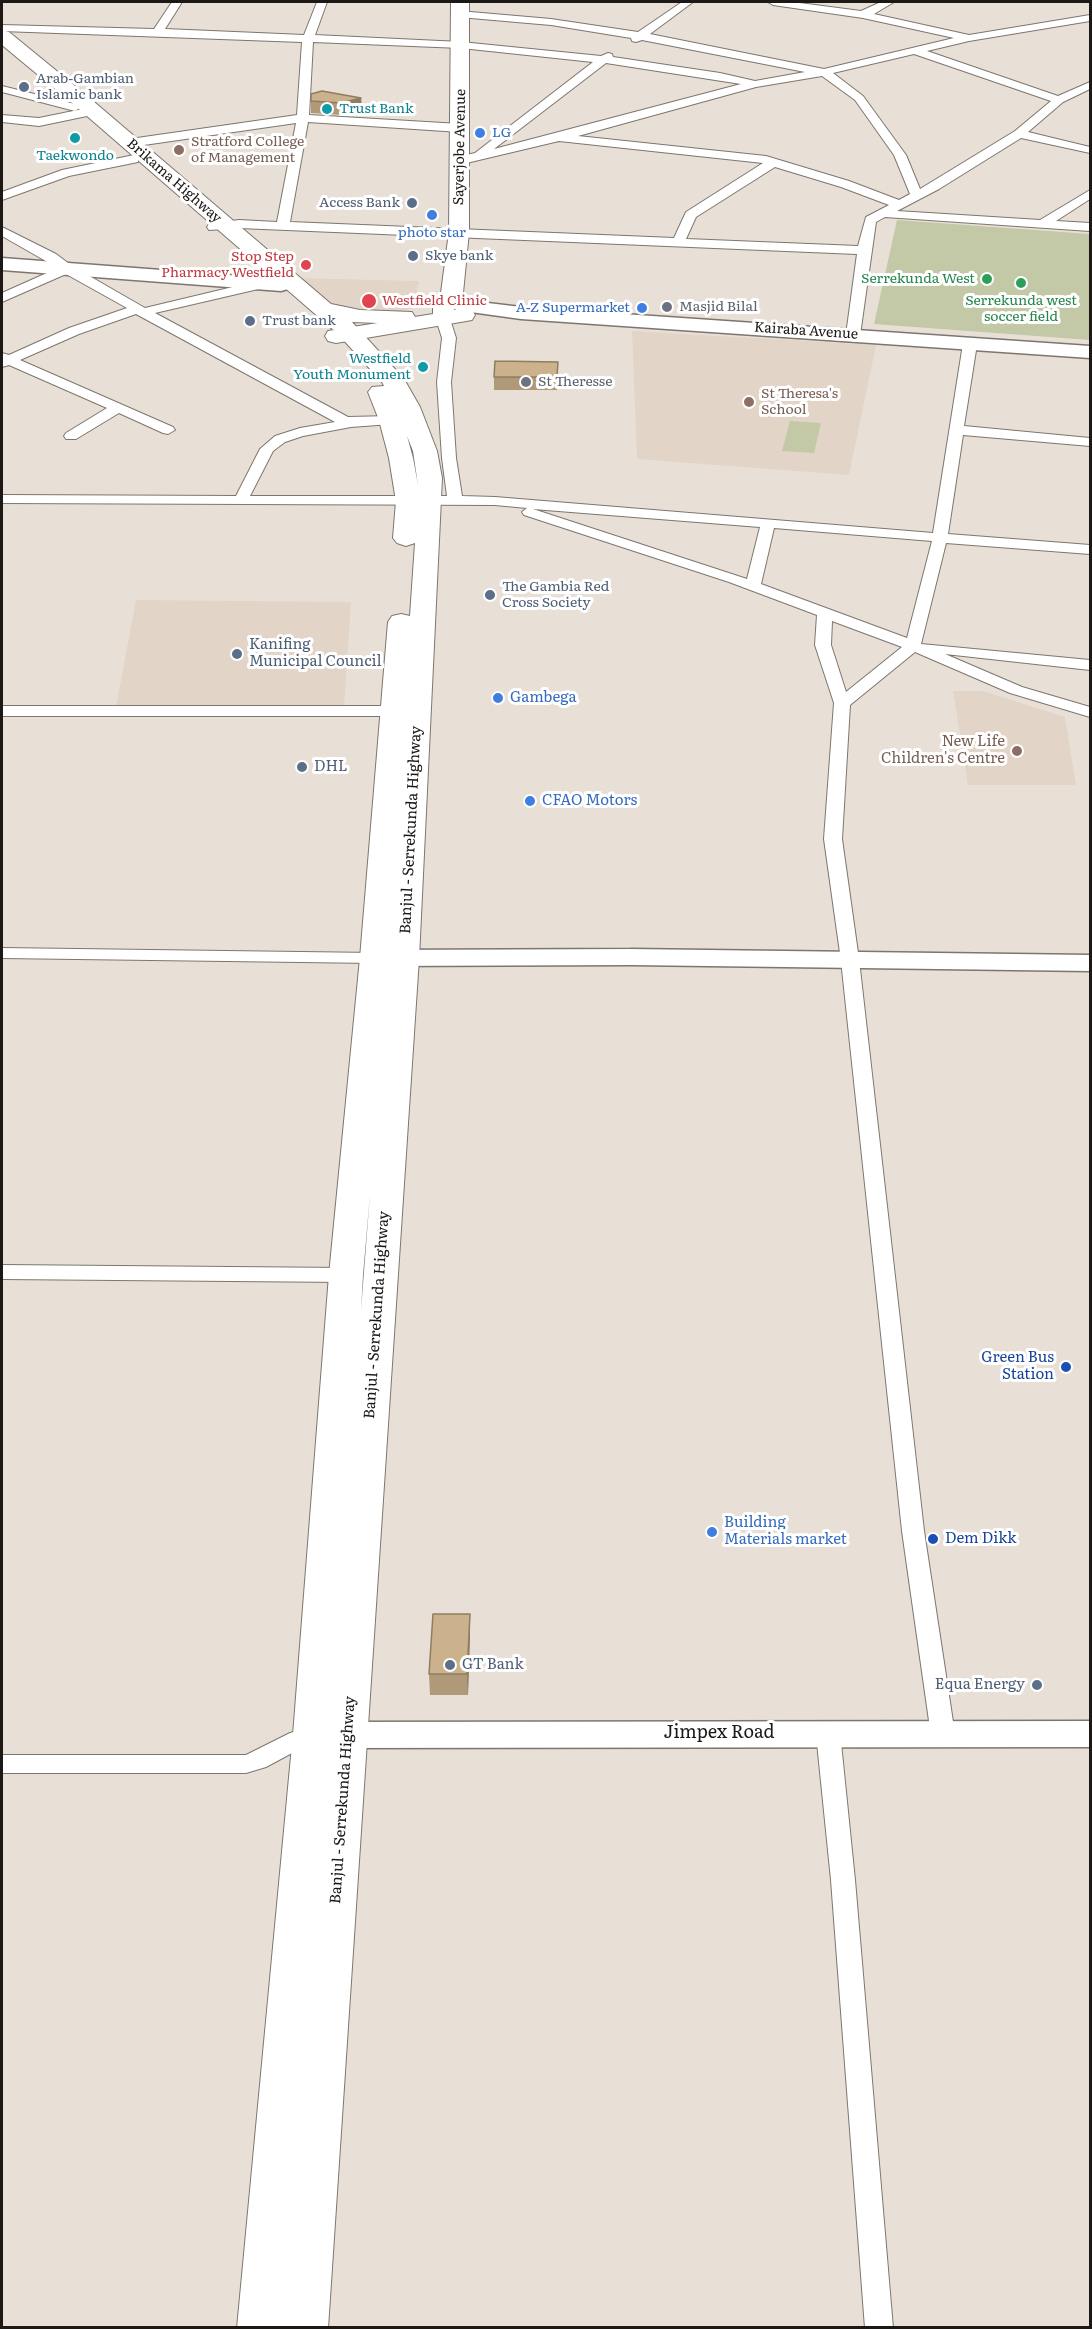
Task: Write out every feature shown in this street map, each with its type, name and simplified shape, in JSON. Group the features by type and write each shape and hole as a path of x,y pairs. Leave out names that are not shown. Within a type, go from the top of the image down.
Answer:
{"highway":[{"name":"Brikama Highway","path":"2,36 342,332"},
{"name":"Brikama Highway","path":"2,45 132,151"},
{"name":"Brikama Highway","path":"219,226 271,285 342,332"},
{"path":"342,332 360,317 406,321"},
{"path":"342,332 374,341 406,321"},
{"name":"Banjul - Serrekunda Highway","path":"304,2328 331,1734 346,1275 389,958 394,711 401,639 431,501 391,420 385,400 342,332"},
{"name":"Banjul - Serrekunda Highway","path":"261,2328 331,1734 389,958 431,501 425,451 412,415 392,379 342,332"}],"main road":[{"name":"Sayerjobe Avenue","path":"453,313 459,232 468,159 460,128 459,8"},
{"name":"Kairaba Avenue","path":"342,332 453,313"}],"street":[{"path":"157,32 177,2"},
{"path":"283,225 303,118 308,39 322,2"},
{"path":"468,159 514,128 602,59 641,36 688,2"},
{"path":"773,2 863,15 969,38"},
{"path":"863,15 889,2"},
{"path":"459,8 641,36 824,72 858,98 900,155 917,195"},
{"path":"468,159 755,84 824,72 969,38 1090,18"},
{"path":"2,28 461,45 602,59 720,76 755,84"},
{"path":"915,51 1059,100"},
{"path":"853,335 870,220 901,205 1019,134 1059,100 1090,85"},
{"path":"2,89 79,110"},
{"path":"2,119 39,122 79,110"},
{"path":"2,196 132,151 303,118 460,128"},
{"path":"514,128 774,162 845,184 901,205"},
{"path":"1019,134 1090,150"},
{"path":"678,243 690,215 697,209 774,162"},
{"path":"1044,223 1090,194"},
{"path":"883,213 1090,227"},
{"path":"219,226 283,225 864,250"},
{"path":"2,231 51,257 67,269 140,311 351,423"},
{"path":"2,264 271,285"},
{"path":"2,298 67,269"},
{"path":"4,360 74,331 140,311 271,285"},
{"path":"431,501 449,458 444,382 453,313"},
{"name":"Kairaba Avenue","path":"453,313 521,313 1090,352"},
{"path":"842,703 913,646 940,538 970,344"},
{"path":"4,360 168,430"},
{"path":"71,436 116,409"},
{"path":"240,501 267,449 280,439 300,432 351,423 391,420"},
{"path":"958,430 1090,442"},
{"path":"2,499 495,501 1090,550"},
{"path":"495,501 753,586 913,646 1016,690 1090,712"},
{"path":"753,586 768,524"},
{"path":"825,612 824,645 842,703 833,839 850,960 913,1531 943,1735"},
{"path":"913,646 1090,665"},
{"path":"2,711 394,711"},
{"path":"2,953 1090,963"},
{"path":"2,1272 346,1275"},
{"path":"2,1764 246,1764 258,1761 298,1739 331,1734"},
{"name":"Jimpex Road","path":"331,1734 1090,1734"},
{"path":"828,1734 843,1880 879,2328"}],"shaded area":[{"name":"Westfield Clinic","path":"293,278 419,281 413,308 400,312 337,311"},
{"name":"St Theresa's School","path":"632,331 876,345 849,475 637,459"},
{"name":"Kanifing Municipal Council","path":"136,600 351,602 344,707 116,707"},
{"name":"New Life Children's Centre","path":"953,691 983,691 1065,717 1076,785 968,785"}],"green space":[{"name":"Serrekunda West","path":"897,220 1090,234 1090,340 874,324"},
{"path":"790,421 821,423 814,453 782,451"}],"building":[{"path":"322,91 361,98 341,103 311,101 311,94"},
{"path":"495,361 558,362 557,377 494,377"},
{"name":"GT Bank","path":"433,1614 470,1614 467,1674 429,1674"}],"place":[{"name":"Arab-Gambian Islamic bank","path":"24,87"},
{"name":"Trust Bank","path":"327,109"},
{"name":"LG","path":"480,133"},
{"name":"Taekwondo","path":"75,138"},
{"name":"Stratford College of Management","path":"179,150"},
{"name":"Access Bank","path":"412,203"},
{"name":"photo star","path":"432,215"},
{"name":"Skye bank","path":"413,256"},
{"name":"Stop Step Pharmacy Westfield","path":"306,265"},
{"name":"Serrekunda West","path":"987,279"},
{"name":"Serrekunda west soccer field","path":"1021,283"},
{"name":"Westfield Clinic","path":"369,301"},
{"name":"Masjid Bilal","path":"667,307"},
{"name":"A-Z Supermarket","path":"642,308"},
{"name":"Trust bank","path":"250,321"},
{"name":"Westfield Youth Monument","path":"423,367"},
{"name":"St Theresse","path":"526,382"},
{"name":"St Theresa's School","path":"749,402"},
{"name":"The Gambia Red Cross Society","path":"490,595"},
{"name":"Kanifing Municipal Council","path":"237,654"},
{"name":"Gambega","path":"498,698"},
{"name":"New Life Children's Centre","path":"1017,751"},
{"name":"DHL","path":"302,767"},
{"name":"CFAO Motors","path":"530,801"},
{"name":"Green Bus Station","path":"1066,1367"},
{"name":"Building Materials market","path":"712,1532"},
{"name":"Dem Dikk","path":"933,1539"},
{"name":"GT Bank","path":"450,1665"},
{"name":"Equa Energy","path":"1037,1685"}]}
